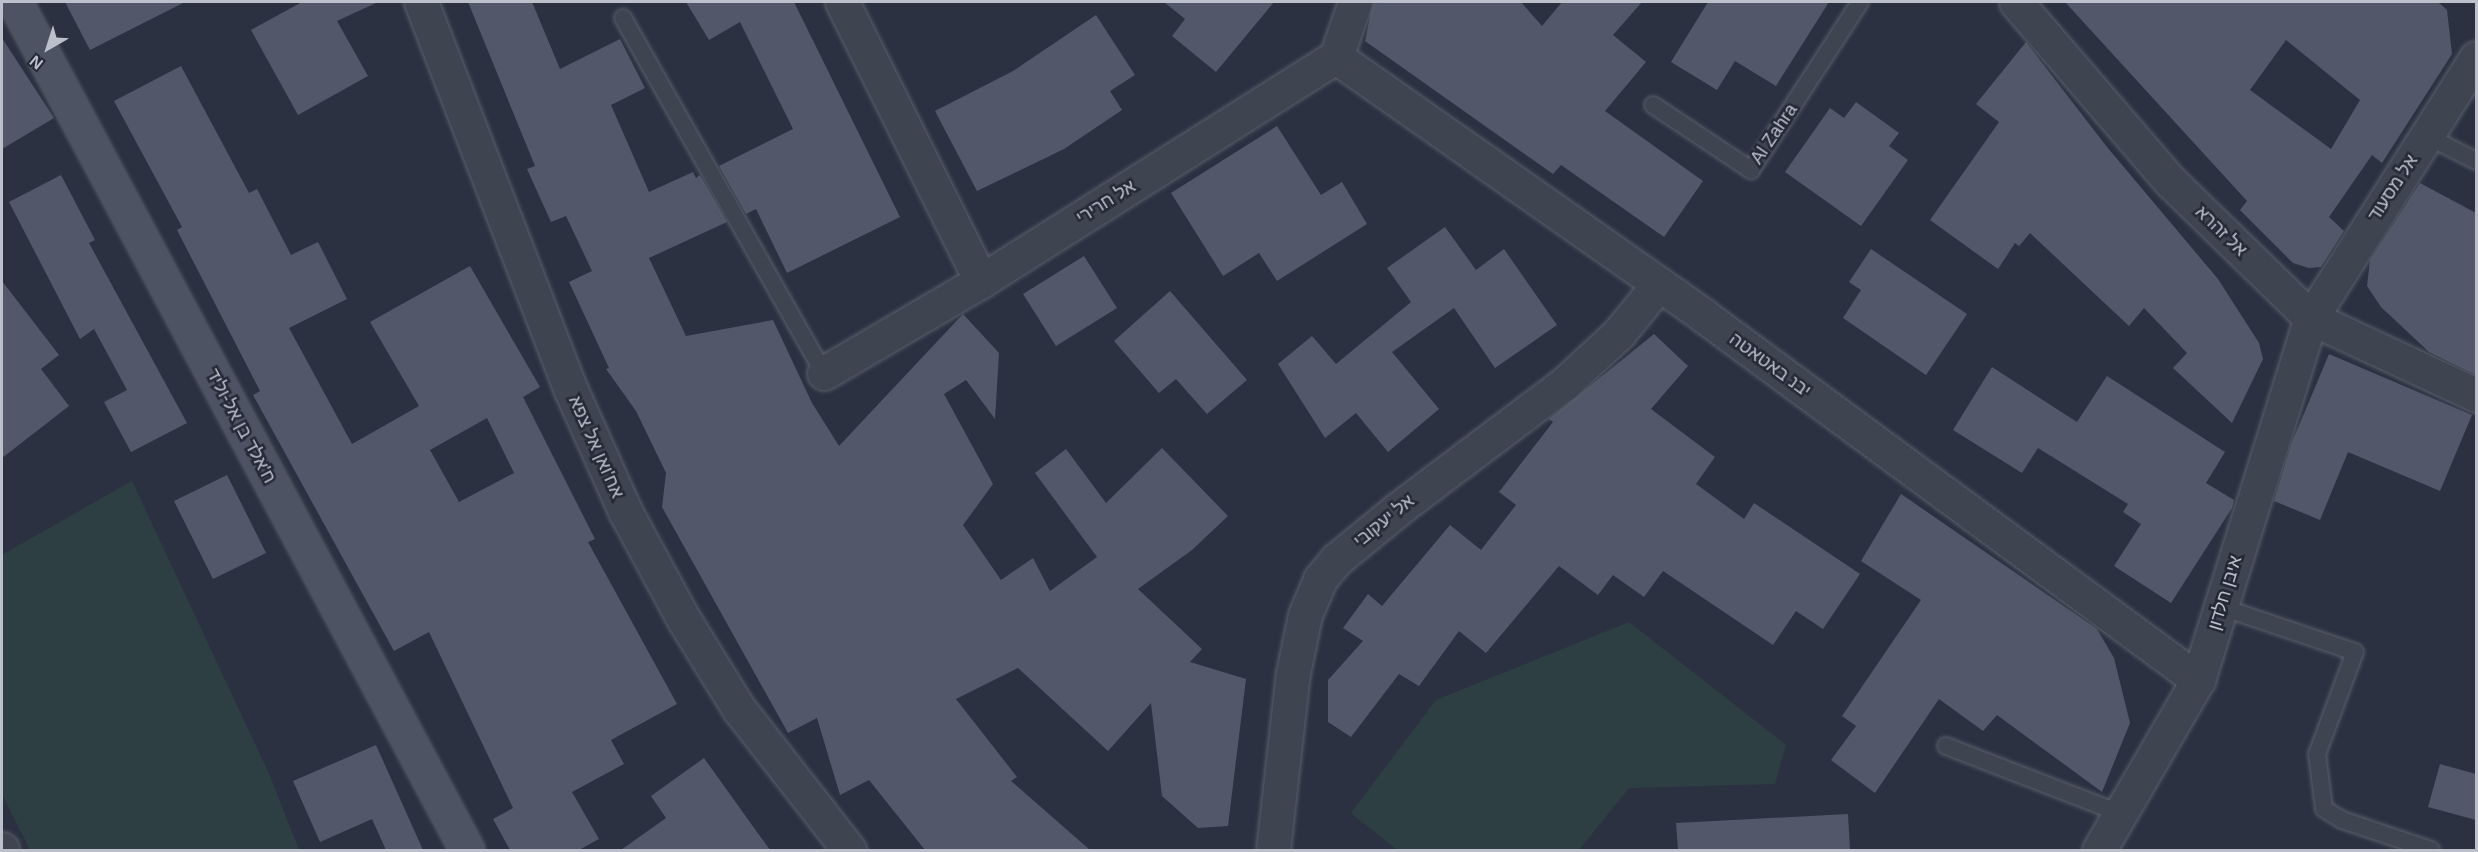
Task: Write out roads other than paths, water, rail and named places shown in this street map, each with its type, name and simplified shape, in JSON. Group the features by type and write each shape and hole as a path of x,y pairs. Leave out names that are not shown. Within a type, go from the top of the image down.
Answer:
{"street":[{"name":"ח'אלד בן אל-וליד","path":"15,2 467,850"},
{"name":"אח'ואן אל צפא","path":"421,2 570,388 625,511 684,620 739,709 849,850"},
{"path":"842,2 981,281"},
{"path":"1336,57 1355,2"},
{"name":"אל זהרא","path":"2016,2 2170,182 2311,318 2476,395"},
{"name":"אל חרירי","path":"824,373 981,281 1336,57"},
{"name":"יבנ באטאטה","path":"1336,57 1659,284 2198,680"},
{"name":"אל מסעוד","path":"2311,318 2476,58"},
{"name":"אל יעקובי","path":"1274,850 1293,673 1305,615 1320,579 1337,559 1398,509 1564,384 1619,333 1659,284"},
{"name":"איבן חלדון","path":"2099,850 2198,680 2311,318"}],"lane":[{"name":"Al Zahra","path":"1653,105 1751,170 1860,2"},
{"path":"623,18 824,373"},
{"path":"2427,136 2476,161"},
{"path":"2221,607 2355,652 2317,754 2324,809 2342,820 2431,850"},
{"path":"1946,746 2120,813"}]}
